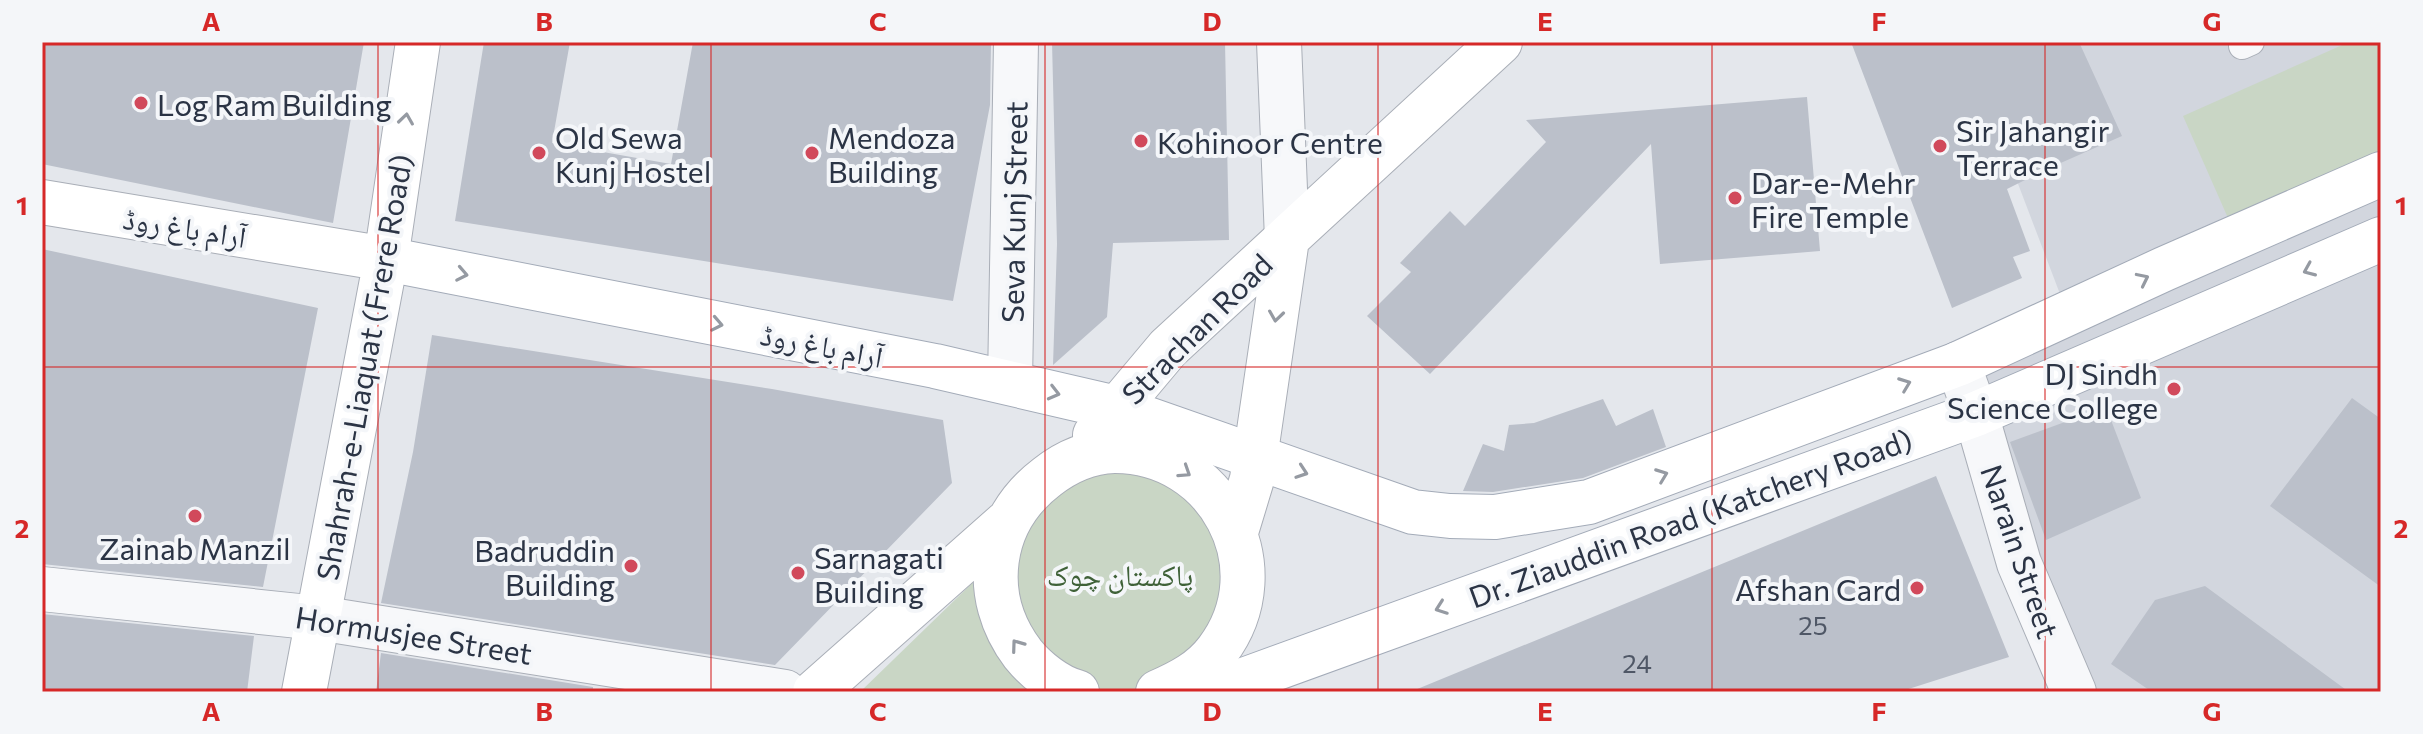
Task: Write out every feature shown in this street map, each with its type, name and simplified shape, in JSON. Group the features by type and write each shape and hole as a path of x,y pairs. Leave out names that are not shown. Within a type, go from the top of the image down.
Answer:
{"main road":[{"name":"Shahrah-e-Liaquat (Frere Road)","path":"304,692 386,259 418,42"},
{"name":"Strachan Road","path":"1080,458 1116,408 1168,348 1500,42"},
{"name":"Dr. Ziauddin Road (Katchery Road)","path":"1589,502 1958,364 2381,174"},
{"name":"آرام باغ روڈ","path":"42,202 386,259 1010,382 1116,408 1413,512 1495,517 1589,502"},
{"name":"Strachan Road","path":"1236,532 1252,479 1287,239"},
{"name":"Dr. Ziauddin Road (Katchery Road)","path":"1216,692 1976,414 2381,239"},
{"path":"815,692 1006,523 1029,491 1062,465 1112,451 1144,453 1171,462 1195,477 1215,496 1236,532 1244,574 1237,615 1217,651 1187,679 1158,692"},
{"path":"1006,523 996,560 997,599 1010,636 1033,667 1068,690 1077,692"}],"street":[{"name":"Seva Kunj Street","path":"1010,382 1016,42"},
{"path":"1279,42 1287,239"},
{"name":"Narain Street","path":"1958,364 1976,414 2019,563 2074,692"},
{"name":"Hormusjee Street","path":"42,589 318,618 785,692"}],"shaded area":[{"name":"DJ Sindh Science College","path":"1964,42 2381,42 2381,692 2074,692 1958,364 2068,315"}],"green space":[{"path":"2349,42 2381,42 2381,150 2228,218 2183,116"},
{"name":"پاکستان چوک","path":"1062,465 1203,479 1237,615 1158,692 860,692 996,560"}],"building":[{"path":"42,42 364,42 333,223 42,164"},
{"path":"484,42 570,42 552,143 671,164 693,42 991,42 990,105 953,301 455,221"},
{"name":"Kohinoor Centre","path":"1052,42 1225,42 1229,240 1113,243 1107,317 1053,365 1057,244"},
{"name":"Sir Jahangir Terrace","path":"1851,42 2079,42 2122,136 2007,189 2030,251 2013,257 2022,278 1952,308"},
{"path":"1807,97 1820,251 1660,264 1651,144 1430,374 1367,316 1411,272 1400,263 1450,211 1465,226 1546,142 1526,120"},
{"path":"42,249 318,308 263,587 42,564"},
{"path":"432,335 772,389 943,420 952,483 775,665 381,603 413,452"},
{"path":"2352,398 2381,419 2381,587 2270,506"},
{"path":"1603,399 1616,426 1653,409 1666,447 1583,478 1493,492 1463,491 1483,444 1504,451 1509,425 1534,423"},
{"path":"2106,407 2141,498 2046,540 2010,442"},
{"path":"1936,476 2009,657 1899,692 1410,692"},
{"path":"2205,586 2349,692 2152,692 2111,664 2155,600"},
{"path":"42,614 254,636 247,692 42,692"},
{"path":"381,653 593,687 593,692 376,692"}],"place":[{"name":"Log Ram Building","path":"141,103"},
{"name":"Kohinoor Centre","path":"1141,141"},
{"name":"Sir Jahangir Terrace","path":"1940,146"},
{"name":"Old Sewa Kunj Hostel","path":"539,153"},
{"name":"Mendoza Building","path":"812,153"},
{"name":"Dar-e-Mehr Fire Temple","path":"1735,198"},
{"name":"DJ Sindh Science College","path":"2174,389"},
{"name":"Zainab Manzil","path":"195,516"},
{"name":"Badruddin Building","path":"631,566"},
{"name":"Sarnagati Building","path":"798,573"},
{"name":"Afshan Card","path":"1917,588"}]}
